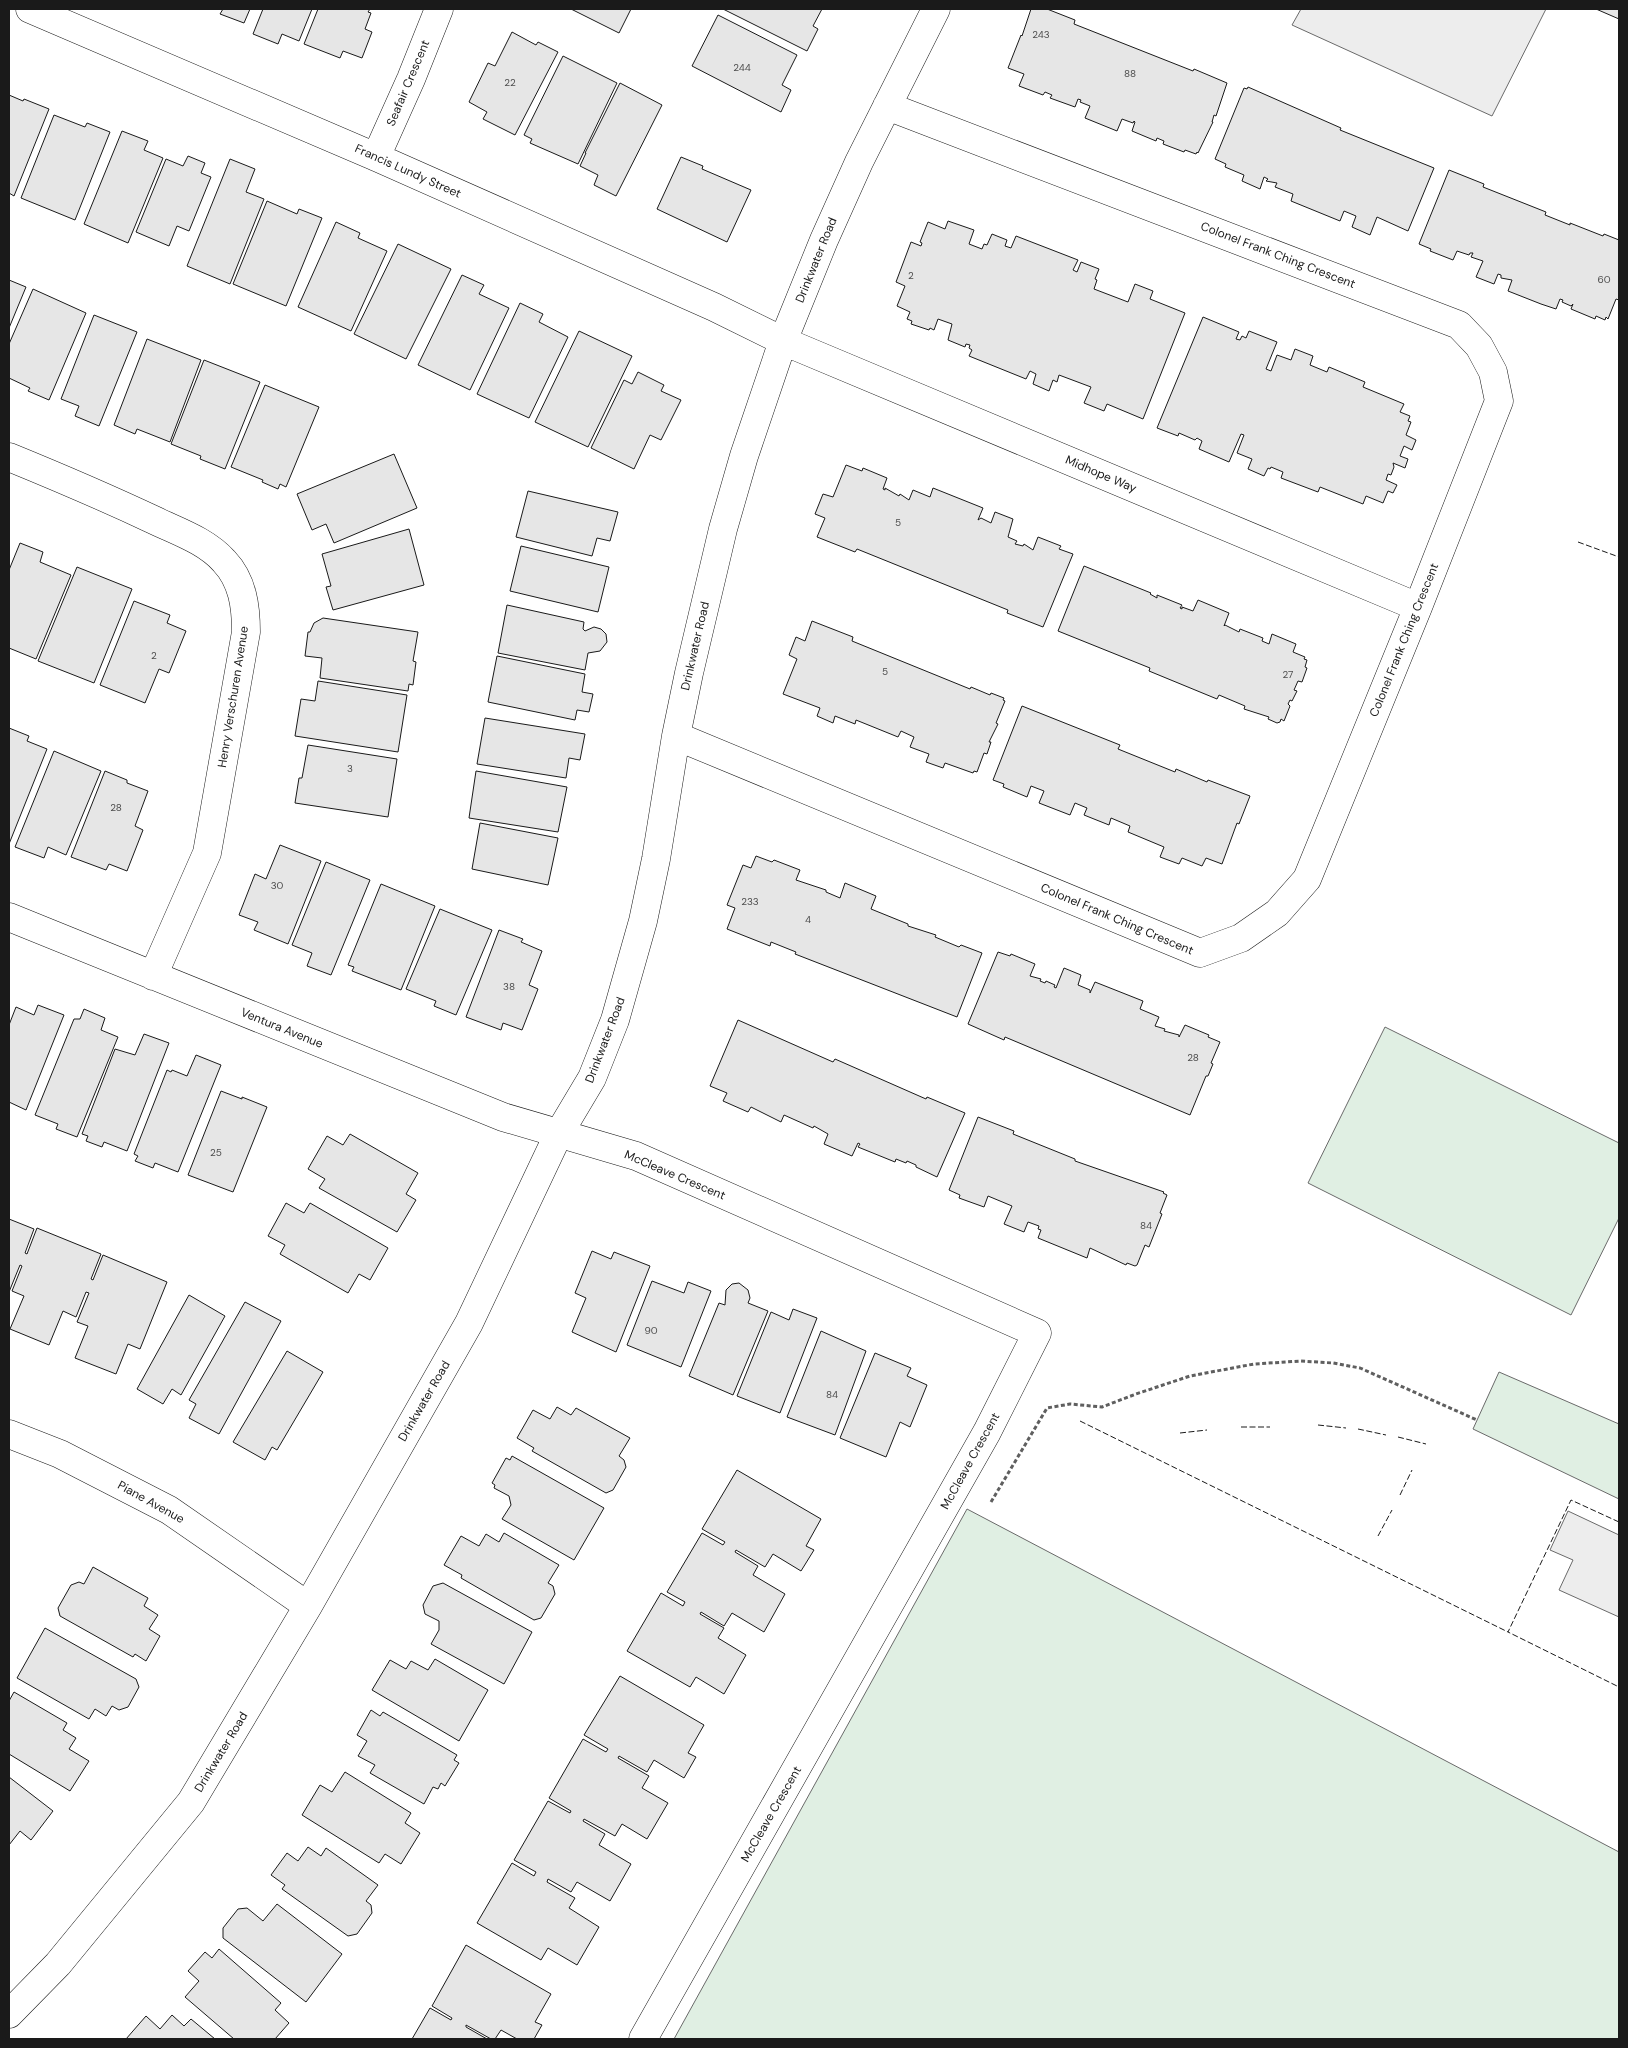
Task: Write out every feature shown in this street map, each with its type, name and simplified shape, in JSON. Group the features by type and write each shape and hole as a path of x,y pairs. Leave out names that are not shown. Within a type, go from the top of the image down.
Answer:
{"street":[{"name":"Francis Lundy Street","path":"30,9 376,157 704,303 783,341"},
{"name":"Seafair Crescent","path":"376,157 411,79 439,9"},
{"name":"Drinkwater Road","path":"9,2014 58,1964 191,1802 308,1606 469,1323 558,1134 592,1078 615,1020 643,921 656,859 676,736 723,529 744,456 783,341 824,240 859,162 936,9"},
{"name":"Colonel Frank Ching Crescent","path":"676,736 1200,953 1241,938 1277,913 1307,879 1418,607 1499,401 1494,372 1479,346 1459,324 887,106"},
{"name":"Midhope Way","path":"783,341 1418,607"},
{"name":"Henry Verschuren Avenue","path":"9,457 97,493 206,545 230,569 238,583 246,607 246,632 207,853 153,976"},
{"name":"Ventura Avenue","path":"9,917 503,1118 558,1134"},
{"name":"McCleave Crescent","path":"558,1134 636,1156 1037,1333 987,1432 643,2039"},
{"name":"Piane Avenue","path":"9,1434 60,1454 169,1510 308,1606"}],"path":[{"path":"987,1508 1047,1408 1070,1404 1102,1408 1168,1382 1230,1368 1268,1362 1301,1361 1346,1365 1360,1368 1478,1420"}],"green space":[{"path":"1385,1027 1619,1143 1619,1218 1571,1315 1308,1183"},
{"path":"1499,1372 1619,1424 1619,1499 1473,1429"},
{"path":"967,1509 1619,1852 1619,2039 674,2039"}],"shaded area":[{"path":"1301,9 1546,9 1492,116 1292,25"},
{"path":"1568,1511 1619,1535 1619,1617 1559,1590 1573,1560 1550,1550"}],"building":[{"path":"223,9 250,9 244,23 220,14"},
{"path":"263,9 312,9 299,41 282,34 278,44 253,34"},
{"path":"318,9 370,9 368,12 371,13 365,29 372,32 362,58 343,51 340,58 304,44"},
{"path":"571,9 631,9 619,33"},
{"path":"723,9 822,9 813,26 818,29 807,51"},
{"path":"1031,9 1047,9 1075,20 1074,24 1227,83 1216,116 1214,115 1213,122 1198,153 1185,150 1184,152 1163,144 1164,141 1157,138 1156,141 1132,131 1134,121 1133,123 1122,119 1117,131 1085,118 1090,106 1080,102 1081,100 1078,99 1075,107 1050,98 1052,95 1045,92 1043,95 1019,86 1024,74 1008,68"},
{"path":"1596,9 1619,9 1619,19"},
{"path":"718,15 797,55 782,85 791,90 781,112 692,66"},
{"path":"512,32 536,45 538,42 558,52 515,135 483,119 487,112 469,102 488,63 495,66"},
{"path":"563,56 617,83 578,164 530,143 532,139 524,135"},
{"path":"620,83 662,105 616,196 594,185 598,175 580,166"},
{"path":"1248,87 1341,128 1340,130 1434,168 1408,231 1377,217 1370,235 1352,227 1356,216 1344,211 1340,221 1291,201 1293,194 1275,187 1277,183 1266,181 1268,179 1264,177 1260,189 1242,181 1244,175 1225,167 1226,164 1215,159 1244,88 1247,89"},
{"path":"9,95 49,109 14,196 9,193"},
{"path":"54,115 85,127 87,123 110,132 75,220 21,198"},
{"path":"122,131 148,141 144,150 163,158 128,243 84,224"},
{"path":"188,156 205,163 201,173 211,177 189,231 177,226 169,246 136,232 166,159 183,166"},
{"path":"681,157 703,166 702,169 751,190 727,242 657,209"},
{"path":"230,159 255,169 246,192 264,199 230,284 187,266"},
{"path":"1449,170 1484,184 1483,187 1546,212 1545,215 1619,240 1619,300 1616,299 1608,319 1606,317 1605,320 1596,316 1595,319 1571,309 1573,304 1571,306 1560,299 1556,309 1508,291 1512,280 1501,278 1501,275 1498,274 1494,284 1476,277 1483,261 1471,257 1473,253 1469,255 1457,251 1453,260 1430,251 1431,249 1419,244"},
{"path":"267,201 297,214 299,209 322,218 286,306 233,284"},
{"path":"948,221 974,230 969,244 982,249 984,244 987,245 992,234 1007,240 1005,246 1011,248 1016,236 1078,260 1073,270 1077,272 1081,262 1099,269 1094,289 1128,302 1135,284 1153,291 1150,299 1185,313 1143,419 1107,404 1104,411 1084,403 1091,387 1059,375 1057,382 1053,380 1049,391 1033,384 1036,374 1030,371 1026,379 969,356 972,350 969,348 970,345 966,344 965,347 948,340 952,324 938,319 934,330 930,328 929,330 911,324 912,321 907,319 910,312 897,306 905,286 896,282 911,242 921,246 922,243 920,242 928,222 945,229"},
{"path":"336,222 360,233 358,238 387,251 351,331 298,307"},
{"path":"398,244 451,269 406,359 354,334"},
{"path":"462,275 484,285 479,294 509,308 470,390 418,365"},
{"path":"9,280 26,287 9,328"},
{"path":"33,289 86,313 49,400 28,391 30,388 9,378 9,344"},
{"path":"520,303 543,314 539,322 568,337 529,418 477,394"},
{"path":"94,315 137,332 99,426 75,416 79,406 61,399"},
{"path":"1203,317 1239,332 1236,339 1240,340 1242,336 1246,338 1249,331 1277,342 1266,369 1271,371 1277,355 1291,360 1295,349 1313,356 1310,365 1327,372 1329,367 1365,382 1363,387 1404,404 1400,412 1410,416 1408,421 1411,422 1406,435 1416,440 1412,450 1404,446 1400,456 1408,459 1405,468 1393,463 1394,467 1391,475 1388,474 1386,480 1397,485 1393,493 1388,491 1383,503 1366,496 1363,504 1320,487 1318,492 1281,478 1283,472 1271,467 1270,469 1268,468 1264,476 1248,469 1252,459 1237,453 1244,435 1241,434 1229,462 1199,449 1202,441 1197,438 1195,440 1179,433 1178,436 1157,428"},
{"path":"579,331 632,356 588,447 535,422"},
{"path":"147,339 201,360 170,442 137,429 135,434 114,425"},
{"path":"204,360 260,382 225,469 200,459 201,456 171,444"},
{"path":"638,372 664,385 661,391 681,400 661,440 650,435 634,469 591,448 624,380 632,384"},
{"path":"265,385 319,407 286,487 280,484 278,489 262,482 263,480 231,467"},
{"path":"394,454 417,508 334,543 326,524 312,530 297,494"},
{"path":"846,465 862,471 863,468 887,478 883,489 885,490 885,488 899,496 900,494 909,500 913,490 930,497 933,488 983,508 978,520 981,518 991,523 995,512 1013,519 1008,537 1017,541 1015,544 1023,546 1024,544 1033,550 1038,537 1061,546 1059,549 1073,554 1043,627 1007,613 1008,610 857,549 855,552 817,537 825,518 815,514 823,494 833,497"},
{"path":"528,491 618,512 610,541 597,538 592,556 516,537"},
{"path":"409,529 424,585 333,610 326,587 331,586 322,554"},
{"path":"20,543 43,552 40,562 71,575 36,659 9,648 9,570"},
{"path":"521,546 609,567 598,612 510,591"},
{"path":"1084,566 1151,593 1157,598 1157,595 1182,605 1180,608 1182,609 1182,607 1193,611 1198,600 1229,613 1224,626 1239,632 1240,629 1263,638 1262,641 1269,644 1272,634 1296,644 1293,652 1305,657 1304,659 1307,660 1305,667 1307,668 1302,682 1298,681 1294,690 1297,691 1292,701 1290,700 1288,704 1290,706 1284,721 1281,719 1277,723 1268,719 1269,717 1244,709 1245,706 1219,695 1217,699 1149,671 1150,668 1058,631"},
{"path":"77,567 132,589 94,683 38,661"},
{"path":"134,601 170,615 167,623 186,631 169,673 159,669 145,703 100,685"},
{"path":"507,605 584,622 583,629 585,631 594,627 601,629 606,634 607,642 600,651 588,653 585,670 498,653"},
{"path":"323,618 418,632 413,661 416,662 413,685 409,684 408,691 320,678 322,658 305,656 308,632 310,632 314,623"},
{"path":"812,621 853,637 852,641 970,689 971,687 990,695 991,693 1004,698 1003,700 1005,701 996,723 998,724 989,742 991,742 987,754 984,753 977,772 974,771 973,773 945,763 943,768 926,762 929,754 910,747 914,737 901,731 898,737 856,720 855,724 835,716 833,723 817,716 820,708 783,694 797,659 789,655 796,637 805,641"},
{"path":"497,656 585,674 582,692 593,694 589,712 577,710 575,720 488,702"},
{"path":"318,681 407,695 398,752 295,736 301,699 315,701"},
{"path":"1022,706 1120,745 1118,749 1175,772 1176,769 1207,782 1208,780 1250,796 1239,824 1237,823 1222,864 1206,858 1202,866 1182,858 1179,864 1160,857 1164,847 1128,832 1130,826 1111,818 1109,825 1084,815 1087,808 1075,803 1070,815 1039,803 1044,791 1031,786 1027,797 1003,787 1004,784 993,780"},
{"path":"485,718 585,734 580,760 569,758 566,778 477,764"},
{"path":"9,728 29,736 27,741 47,749 9,844"},
{"path":"308,745 397,759 388,817 295,803 299,778 302,778"},
{"path":"54,751 101,771 66,855 48,847 44,858 15,847"},
{"path":"105,771 127,780 127,783 148,791 135,826 143,830 127,871 109,864 106,870 71,857"},
{"path":"476,771 567,787 558,832 469,818"},
{"path":"480,823 558,838 548,885 472,869"},
{"path":"280,845 321,861 288,944 254,930 258,922 239,915 255,874 266,879"},
{"path":"756,856 772,862 774,860 800,870 796,880 826,890 826,892 840,898 845,883 876,896 871,909 908,924 908,926 936,935 935,937 959,947 961,945 982,953 957,1017 795,954 796,952 771,942 770,946 727,929 735,908 727,905 743,865 751,868"},
{"path":"326,862 370,880 331,975 307,966 312,953 292,945"},
{"path":"381,884 435,906 401,990 352,971 354,967 348,965"},
{"path":"440,909 492,930 456,1015 434,1006 436,1001 406,989"},
{"path":"499,930 523,939 521,942 542,951 529,985 538,989 522,1030 503,1023 501,1030 466,1017"},
{"path":"998,952 1010,956 1011,954 1035,964 1030,976 1041,979 1040,981 1045,983 1046,981 1055,985 1054,987 1056,988 1064,968 1081,975 1078,985 1090,990 1090,993 1095,982 1143,1001 1140,1009 1159,1017 1155,1026 1165,1029 1164,1031 1179,1035 1179,1037 1185,1025 1220,1042 1211,1063 1213,1064 1190,1115 1005,1037 1004,1040 968,1024"},
{"path":"38,1005 64,1015 26,1110 9,1102 9,1025 16,1007 34,1015"},
{"path":"84,1009 105,1018 101,1030 118,1037 77,1137 56,1129 58,1124 35,1115 74,1019 80,1019"},
{"path":"738,1020 833,1062 835,1059 926,1099 927,1097 965,1113 937,1177 907,1161 906,1163 896,1159 895,1162 858,1147 860,1144 858,1143 852,1156 824,1144 828,1134 814,1126 813,1128 784,1115 781,1122 751,1107 748,1112 723,1101 727,1093 710,1086"},
{"path":"144,1034 169,1043 127,1151 104,1142 102,1147 86,1141 88,1136 82,1134 115,1049 135,1055"},
{"path":"196,1055 221,1065 178,1172 155,1163 153,1168 135,1161 138,1156 134,1154 167,1070 187,1076"},
{"path":"221,1091 267,1107 233,1192 188,1175"},
{"path":"978,1117 1014,1131 1013,1134 1075,1159 1075,1161 1164,1192 1167,1195 1160,1213 1162,1214 1149,1247 1145,1245 1137,1265 1127,1263 1126,1265 1090,1248 1087,1258 1038,1238 1041,1230 1038,1229 1039,1226 1028,1222 1024,1232 1004,1224 1012,1206 988,1196 984,1207 959,1198 960,1195 949,1190"},
{"path":"350,1134 418,1173 406,1194 416,1200 397,1232 319,1188 325,1179 308,1169 327,1136 343,1145"},
{"path":"286,1203 304,1213 310,1203 388,1248 370,1280 359,1274 348,1293 280,1254 285,1245 268,1236"},
{"path":"9,1219 34,1229 25,1253 27,1254 37,1228 101,1254 91,1279 93,1280 103,1255 167,1282 140,1349 128,1344 116,1374 75,1358 88,1326 77,1322 89,1293 86,1292 76,1317 63,1311 49,1345 10,1329 24,1296 12,1291 22,1266 20,1265 9,1292"},
{"path":"592,1251 611,1259 614,1252 650,1266 616,1352 572,1332 586,1298 575,1293"},
{"path":"652,1281 684,1293 688,1282 711,1291 681,1367 627,1345"},
{"path":"739,1283 748,1290 750,1298 748,1303 768,1311 733,1395 689,1376 719,1303 725,1305 726,1290 732,1284"},
{"path":"189,1295 225,1316 181,1395 172,1389 163,1404 137,1389"},
{"path":"245,1302 281,1321 219,1434 189,1418 196,1404 189,1400"},
{"path":"793,1309 817,1318 780,1413 737,1396 771,1312 789,1320"},
{"path":"821,1331 866,1351 835,1435 787,1417"},
{"path":"287,1351 323,1372 277,1450 272,1447 265,1460 233,1442"},
{"path":"875,1353 911,1368 907,1376 927,1385 910,1427 900,1422 886,1457 840,1438"},
{"path":"557,1407 571,1415 576,1408 630,1438 619,1456 624,1460 626,1467 613,1490 606,1493 532,1451 534,1448 517,1438 533,1410 550,1419"},
{"path":"512,1456 604,1508 574,1560 502,1519 511,1505 509,1496 494,1488 495,1485 492,1483 506,1458 510,1460"},
{"path":"737,1470 821,1519 806,1546 814,1550 801,1571 773,1554 765,1567 736,1550 735,1552 758,1566 753,1575 785,1594 764,1632 732,1613 724,1626 701,1612 700,1614 724,1628 718,1638 746,1655 724,1694 696,1677 690,1687 627,1651 661,1593 683,1606 685,1602 667,1592 702,1533 723,1545 725,1542 702,1529"},
{"path":"504,1533 559,1565 548,1583 553,1586 555,1594 541,1618 534,1620 461,1578 462,1575 444,1565 461,1536 479,1546 486,1534 499,1542"},
{"path":"93,1567 148,1598 144,1606 158,1615 149,1629 160,1636 146,1661 135,1654 133,1657 60,1616 58,1608 71,1585 79,1582 84,1584"},
{"path":"443,1583 532,1632 504,1684 431,1644 439,1630 439,1621 425,1614 423,1605 433,1586"},
{"path":"45,1628 136,1679 139,1687 128,1707 119,1710 112,1706 106,1716 95,1709 89,1719 17,1678"},
{"path":"435,1659 488,1690 459,1741 372,1690 390,1660 406,1669 411,1661 428,1670"},
{"path":"620,1676 704,1725 688,1753 696,1757 684,1778 654,1760 647,1772 619,1756 618,1758 649,1776 642,1788 668,1803 647,1839 622,1824 615,1836 584,1819 583,1821 605,1834 599,1845 631,1864 610,1901 577,1882 571,1892 548,1879 547,1882 575,1898 569,1908 599,1927 577,1965 548,1948 541,1960 477,1923 512,1863 534,1876 536,1872 514,1860 548,1801 570,1813 571,1811 549,1798 583,1739 606,1752 608,1749 584,1735"},
{"path":"14,1692 67,1723 63,1730 76,1738 69,1749 89,1761 70,1791 9,1754 9,1701"},
{"path":"371,1710 380,1716 383,1712 457,1755 454,1760 459,1763 445,1786 441,1783 438,1789 433,1787 424,1804 370,1773 375,1765 358,1756 367,1741 357,1735"},
{"path":"345,1772 411,1813 405,1823 420,1833 401,1864 385,1854 379,1863 302,1815 320,1785 332,1792"},
{"path":"9,1777 53,1811 31,1840 20,1831 9,1845"},
{"path":"308,1847 321,1856 326,1848 378,1885 366,1901 371,1905 372,1913 357,1934 348,1936 282,1889 285,1885 271,1875 287,1853 298,1861"},
{"path":"277,1904 342,1954 306,2002 223,1938 223,1928 238,1909 247,1908 263,1921"},
{"path":"466,1945 551,1994 535,2022 542,2025 534,2039 517,2039 501,2030 495,2039 491,2039 466,2025 466,2027 487,2039 412,2039 430,2008 451,2020 452,2018 432,2006"},
{"path":"219,1949 281,2003 275,2010 289,2023 275,2039 234,2039 185,1997 199,1981 188,1971 205,1952 212,1958"},
{"path":"172,2015 184,2026 191,2019 215,2039 126,2039 146,2016 160,2029"}],"fence":[{"path":"1578,542 1619,557"},
{"path":"1080,1421 1508,1632"},
{"path":"1318,1425 1346,1428"},
{"path":"1241,1427 1270,1427"},
{"path":"1358,1429 1386,1435"},
{"path":"1180,1433 1207,1430"},
{"path":"1398,1437 1426,1444"},
{"path":"1400,1495 1412,1470"},
{"path":"1619,1522 1571,1500 1508,1632 1619,1687"},
{"path":"1378,1536 1392,1510"}]}
